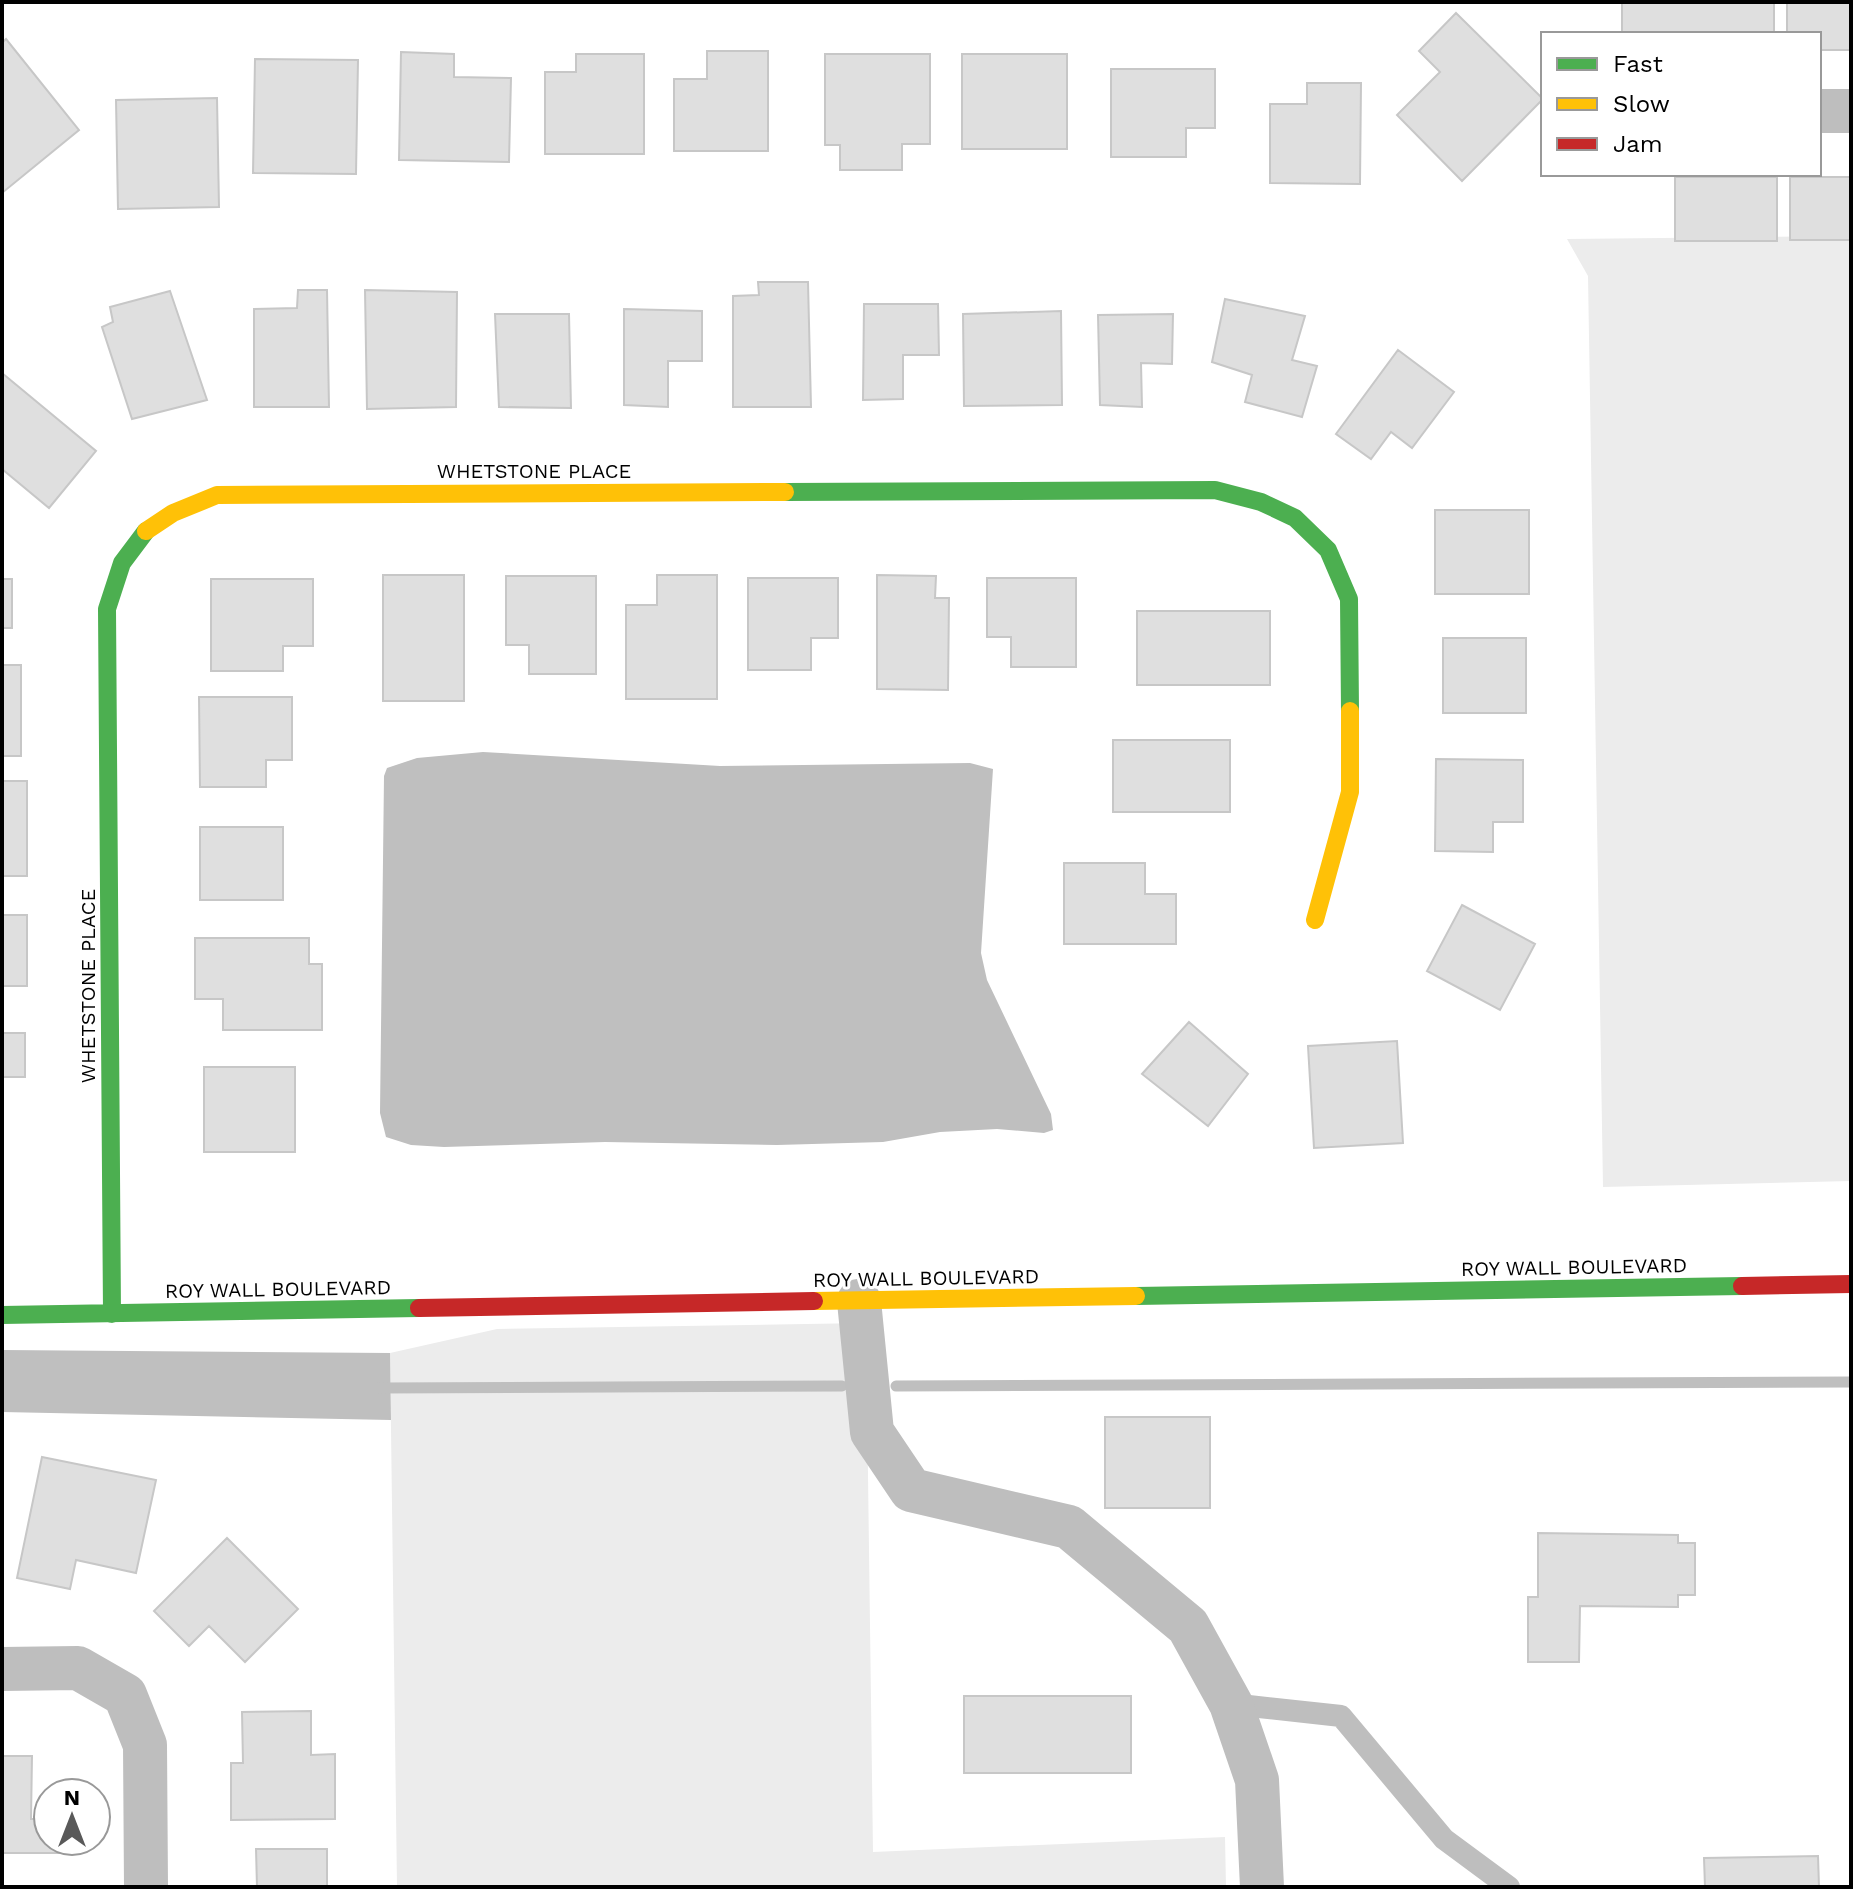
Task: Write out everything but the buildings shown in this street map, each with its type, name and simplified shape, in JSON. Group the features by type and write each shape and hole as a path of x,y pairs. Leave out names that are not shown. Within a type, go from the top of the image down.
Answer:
{"street":[{"path":"1821,111 1851,111"},
{"name":"WHETSTONE PLACE","path":"112,1314 107,609 116,567 141,534 174,511 217,495 1215,490 1261,502 1295,518 1328,550 1349,599 1350,792 1315,920"},
{"name":"ROY WALL BOULEVARD","path":"2,1315 1851,1284"},
{"path":"859,1301 872,1432 911,1490 1069,1527 1188,1626 1231,1704 1257,1780 1262,1887"},
{"path":"2,1669 78,1668 125,1695 145,1745 146,1887"}],"lane":[{"path":"1231,1704 1341,1716 1444,1839 1509,1887"}],"shaded area":[{"path":"1851,236 1851,1181 1603,1187 1588,276 1567,239"},
{"path":"483,752 720,766 970,763 993,769 981,953 987,980 1051,1114 1053,1130 1044,1133 997,1129 940,1132 883,1142 777,1145 605,1142 444,1147 411,1145 386,1137 380,1113 384,776 387,768 417,758"},
{"path":"866,1323 873,1852 1225,1837 1226,1887 397,1887 390,1353 497,1329"},
{"path":"2,1350 390,1353 391,1420 2,1412"}],"waterway":[{"path":"896,1386 1851,1382"},
{"path":"379,1388 842,1386"}],"traffic: fast":[{"path":"785,492 1215,490 1261,502 1295,518 1328,550 1349,599 1350,711"},
{"path":"112,1314 107,609 122,563 146,531"},
{"path":"1136,1296 1742,1286"},
{"path":"2,1315 419,1308"}],"traffic: slow":[{"path":"146,531 173,513 217,495 785,492"},
{"path":"1315,920 1350,792 1350,711"},
{"path":"814,1301 1136,1296"}],"traffic: jam":[{"path":"1742,1286 1851,1284"},
{"path":"419,1308 814,1301"}]}
